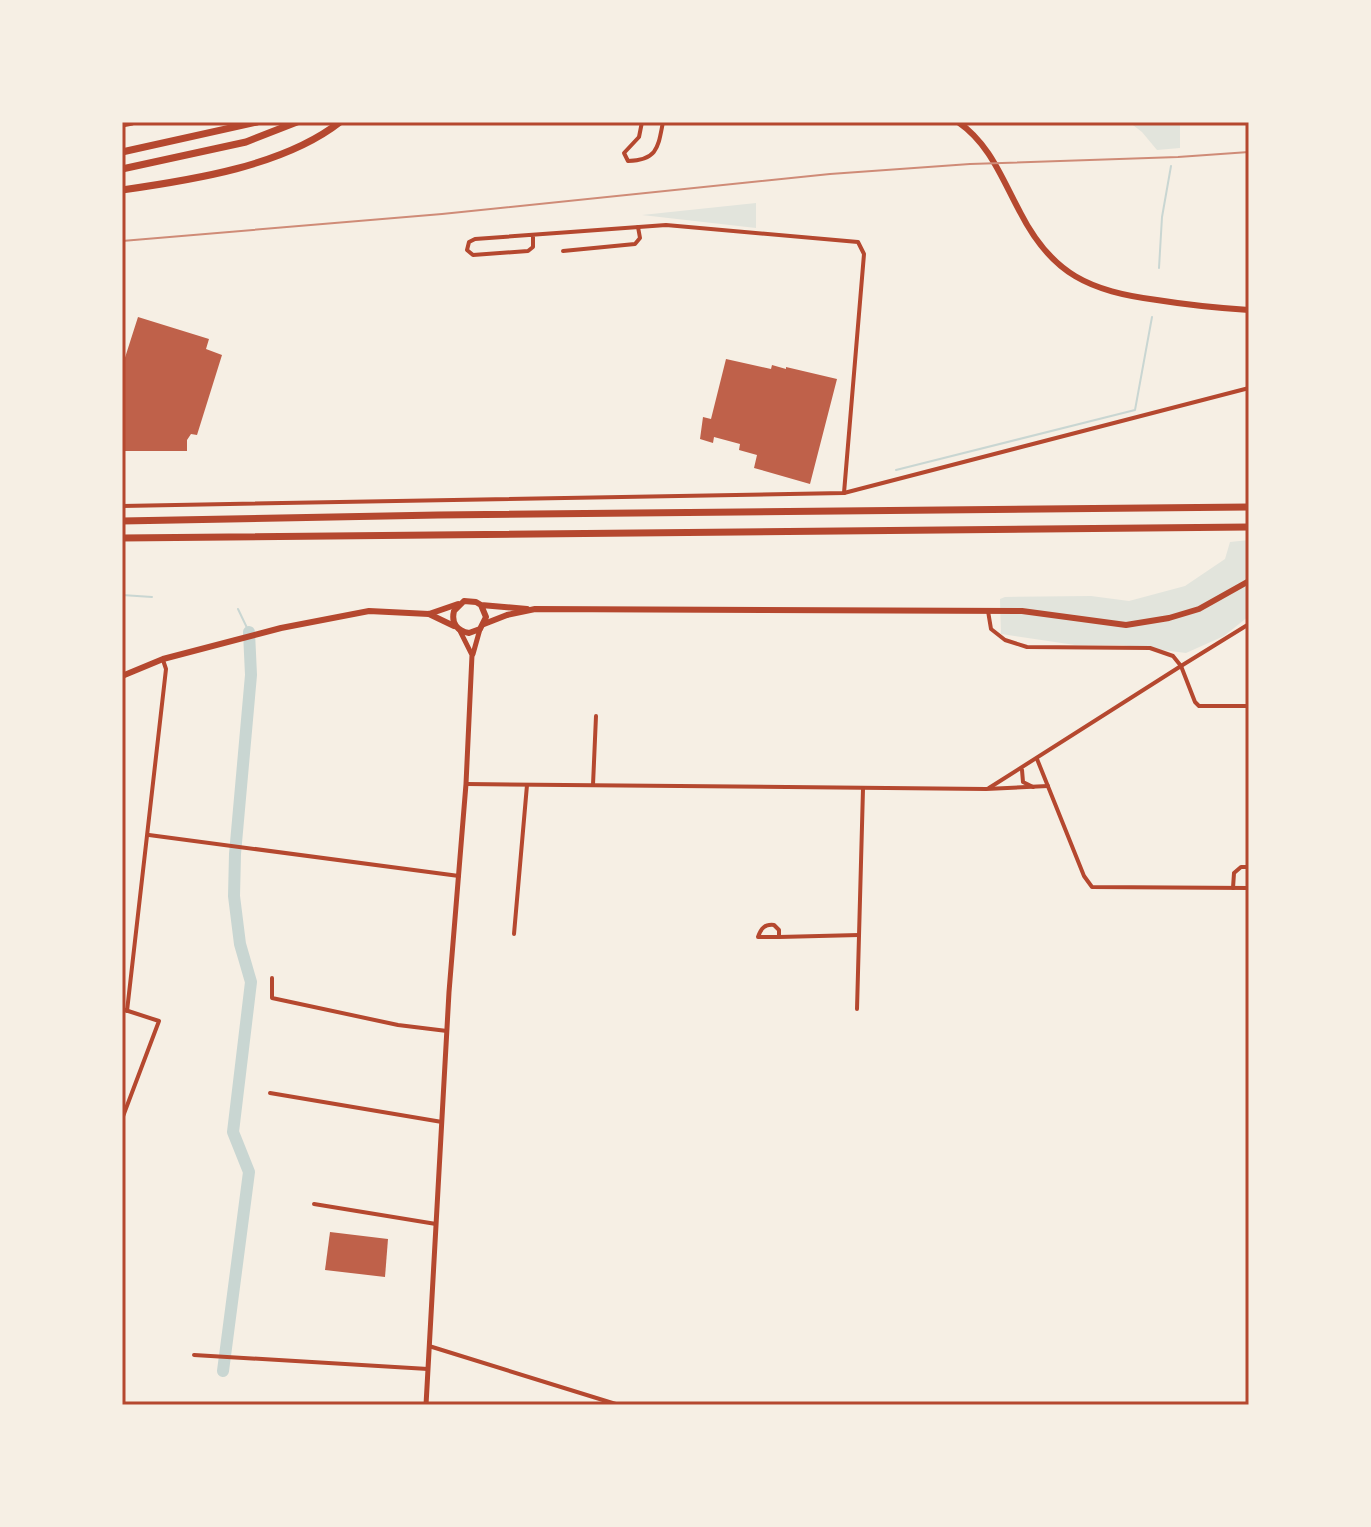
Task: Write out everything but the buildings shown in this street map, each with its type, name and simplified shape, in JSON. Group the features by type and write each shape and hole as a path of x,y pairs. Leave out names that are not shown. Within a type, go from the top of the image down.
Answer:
{"highway":[{"path":"122,124 132,122"},
{"path":"122,152 257,122"},
{"path":"122,169 246,142 297,122"},
{"path":"122,190 266,160 300,147 340,122"},
{"path":"122,521 1249,507"},
{"path":"122,538 1249,527"}],"main road":[{"path":"958,122 994,160 1020,213 1044,250 1071,273 1101,290 1198,307 1249,310"},
{"path":"122,676 163,659 262,632 369,611 429,614 470,600 481,605 535,609 1022,611 1126,625 1199,609 1249,581"},
{"path":"458,604 453,615 472,655"},
{"path":"426,1405 472,655 486,617 481,605"},
{"path":"429,614 469,633 507,615 535,609"}],"street":[{"path":"642,122 639,137 624,153 628,161 642,161 652,155 657,149 663,122"},
{"path":"533,235 533,247 528,251 473,255 467,250 469,242 475,239 677,225 858,242 864,254 844,493"},
{"path":"563,251 635,244 640,238 638,227"},
{"path":"122,506 844,493 1249,388"},
{"path":"988,611 991,629 1005,640 1027,647 1150,648 1173,656 1181,666 1199,706 1249,706"},
{"path":"986,789 1249,624"},
{"path":"122,1119 159,1021 125,1010 149,835 166,669 163,659"},
{"path":"593,785 596,716"},
{"path":"1037,759 1084,876 1092,887 1249,888"},
{"path":"1026,766 1021,771 1021,779 1034,787"},
{"path":"466,784 863,789 1021,789 1048,786"},
{"path":"514,934 527,785"},
{"path":"857,1009 863,789"},
{"path":"149,835 459,876"},
{"path":"1233,888 1234,873 1241,867 1249,867"},
{"path":"779,937 779,930 768,924 758,937 779,937 859,935"},
{"path":"272,978 272,998 313,1009 447,1031"},
{"path":"270,1093 442,1122"},
{"path":"314,1204 436,1224"},
{"path":"429,1346 619,1405"},
{"path":"194,1355 428,1369"}],"shaded area":[{"path":"1129,122 1180,122 1180,148 1157,150"},
{"path":"756,203 756,228 642,215"},
{"path":"1249,540 1249,616 1224,636 1186,653 1122,645 1075,645 1001,634 1000,599 1005,597 1091,596 1129,601 1185,586 1225,559 1230,542"}],"waterway":[{"path":"1159,268 1162,217 1171,166"},
{"path":"896,470 1135,410 1152,317"},
{"path":"122,595 152,597"},
{"path":"238,609 249,632"},
{"path":"223,1371 249,1172 233,1132 251,982 240,944 234,896 251,675 249,632"}],"railway":[{"path":"122,241 442,214 830,174 970,164 1249,152"}]}
